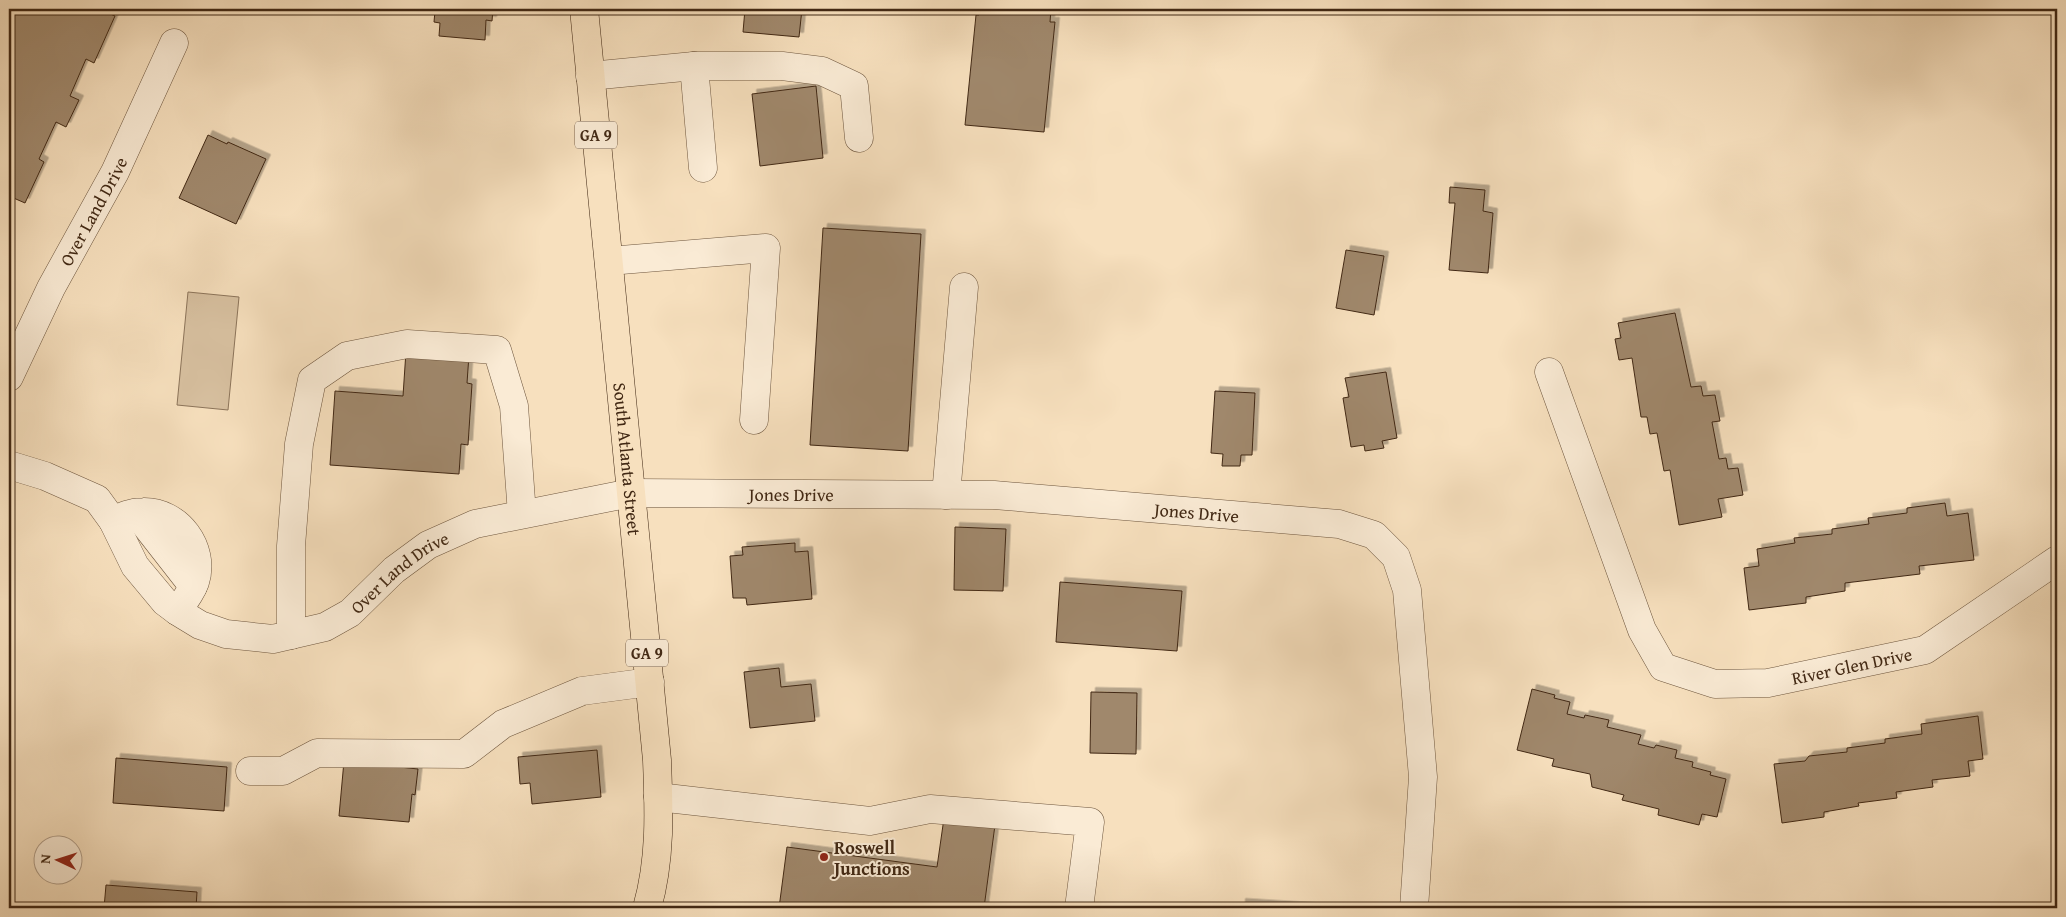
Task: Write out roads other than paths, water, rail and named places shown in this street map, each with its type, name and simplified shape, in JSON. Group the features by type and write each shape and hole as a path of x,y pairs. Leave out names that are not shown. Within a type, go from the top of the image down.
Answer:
{"main road":[{"name":"South Atlanta Street","path":"584,9 650,682 660,824 653,886 647,908"}],"street":[{"name":"Over Land Drive","path":"9,377 51,288 115,172 174,43"},
{"path":"590,76 694,66 782,66 822,70 854,86 859,138"},
{"path":"694,66 703,168"},
{"path":"609,261 766,248 754,420"},
{"path":"946,495 964,287"},
{"path":"291,635 291,546 300,435 312,380 348,356 407,344 498,350 514,406 522,514"},
{"name":"River Glen Drive","path":"1549,372 1642,630 1663,667 1716,684 1768,683 1925,650 2057,560"},
{"name":"Over Land Drive","path":"9,466 45,476 97,499 125,517 135,566 165,602 177,611 200,625 226,634 273,639 325,626 350,613 394,570 428,545 475,524 631,493"},
{"name":"Jones Drive","path":"631,493 994,495 1339,524 1374,535 1396,557 1407,590 1424,777 1414,908"},
{"path":"125,517 144,512 161,515 175,522 186,534 194,548 197,564 193,586 177,611"},
{"path":"250,771 283,771 317,753 464,754 503,724 582,691 650,682"},
{"path":"658,798 870,821 930,809 1090,822 1079,908"}],"place":[{"name":"Roswell Junctions","path":"824,857"}]}
